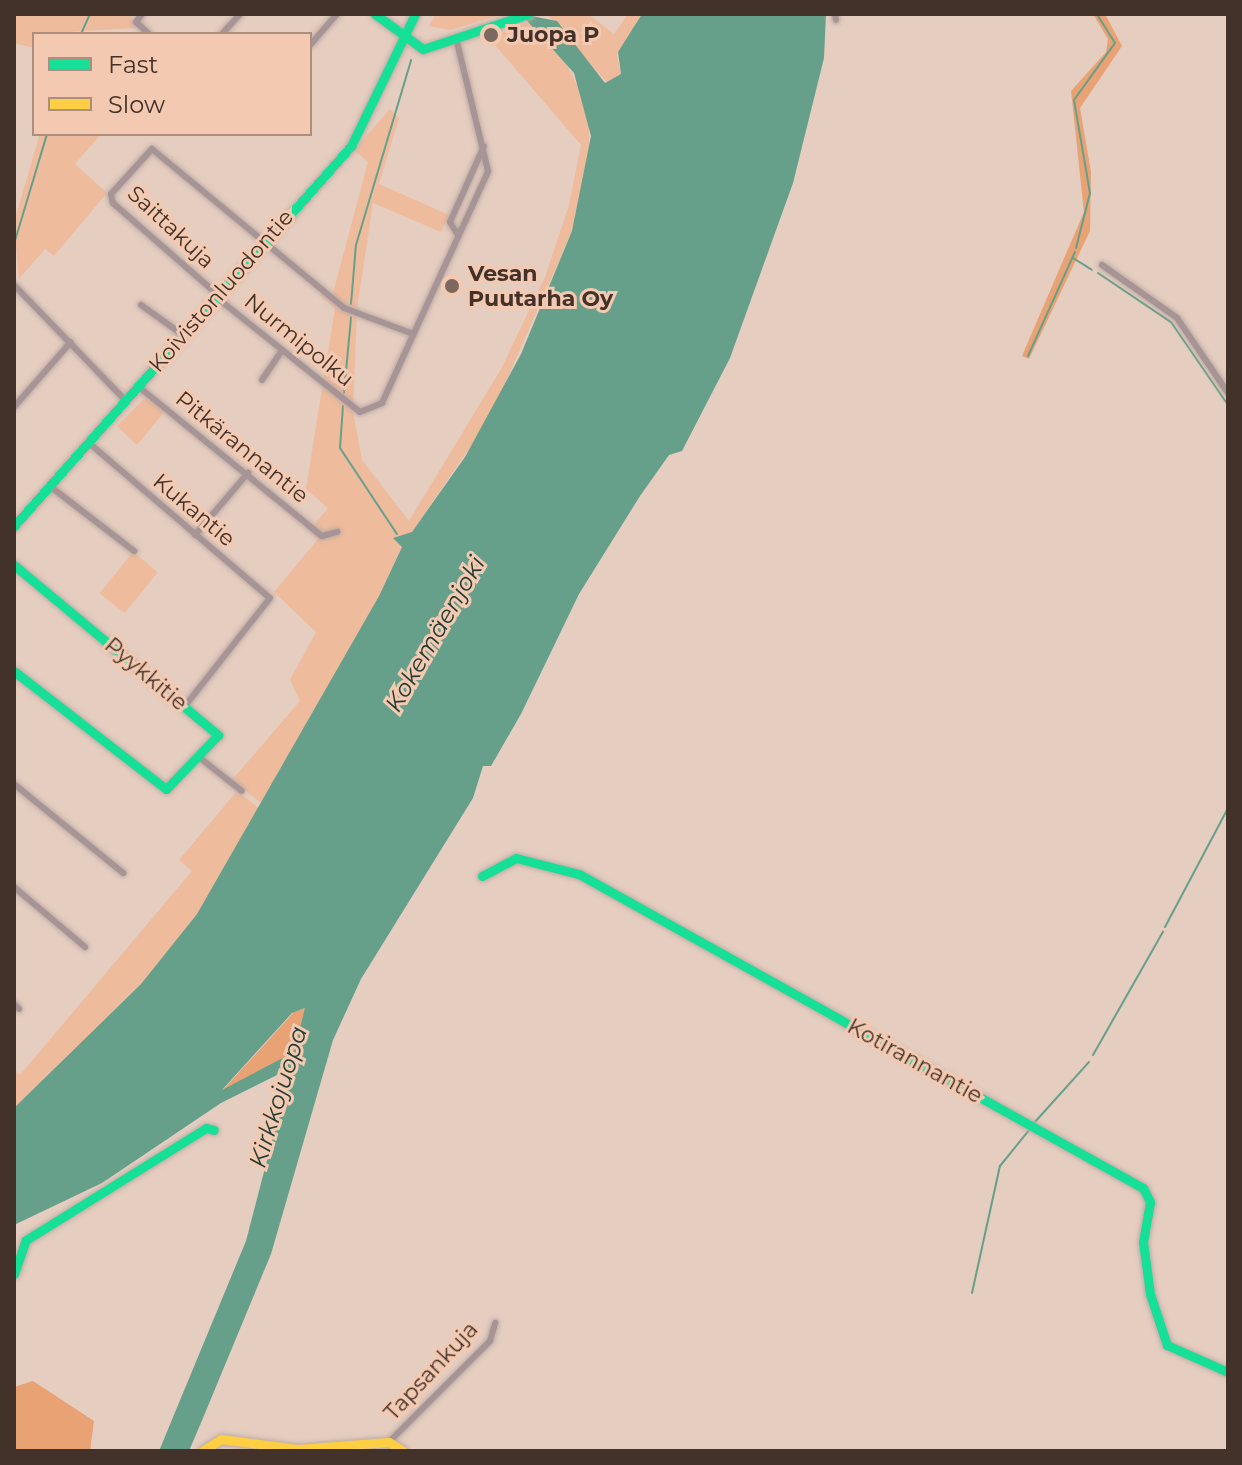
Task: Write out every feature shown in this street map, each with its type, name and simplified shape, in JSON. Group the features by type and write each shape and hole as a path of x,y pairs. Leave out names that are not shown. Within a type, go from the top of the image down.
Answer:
{"street":[{"path":"142,14 136,22 147,32"},
{"path":"224,32 240,14"},
{"path":"312,43 337,14"},
{"path":"375,14 405,40 423,49 457,42 523,16"},
{"name":"Koivistonluodontie","path":"14,526 139,387 264,239 351,146 415,14"},
{"path":"264,239 344,308 413,334 488,171 457,42"},
{"path":"458,235 450,222 484,146"},
{"name":"Saittakuja","path":"217,296 111,194 159,150 264,239"},
{"path":"1102,265 1177,318 1228,393"},
{"path":"14,285 126,401"},
{"name":"Nurmipolku","path":"217,296 360,412 382,403 413,334"},
{"path":"141,305 183,335"},
{"path":"14,407 71,342"},
{"path":"262,380 282,350"},
{"name":"Pitkärannantie","path":"139,387 322,536 337,532"},
{"name":"Kukantie","path":"89,443 270,598 270,606 185,706"},
{"path":"195,535 248,473"},
{"path":"51,487 134,551"},
{"name":"Pyykkitie","path":"14,565 218,735 200,758 166,789 14,671"},
{"path":"200,758 242,791"},
{"path":"14,784 123,873"},
{"name":"Kotirannantie","path":"482,876 516,858 579,874 1143,1188 1150,1202 1143,1242 1150,1294 1167,1345 1228,1372"},
{"path":"14,887 85,947"},
{"path":"14,1274 26,1240 141,1175 206,1128 214,1130"},
{"name":"Tapsankuja","path":"389,1442 490,1341 495,1323"},
{"path":"202,1451 221,1439 297,1449 389,1442 403,1451"}],"shaded area":[{"path":"14,14 131,14 135,28 32,32 32,48 14,43"},
{"path":"436,14 503,14 450,30 429,26"},
{"path":"588,14 614,34 628,14 642,14 617,55 621,74 607,83 548,15"},
{"path":"1093,14 1105,14 1122,46 1080,108 1091,172 1090,231 1029,359 1022,356 1084,212 1071,91 1106,52 1108,39"},
{"path":"529,22 563,57 588,107 590,156 572,231 490,418 412,532 394,539 402,546 379,596 261,803 232,780 300,701 290,680 316,632 274,592 318,539 309,531 328,508 306,489 335,308 320,295 333,293 368,162 354,150 390,109 399,118 379,184 449,215 441,232 373,203 357,309 353,412 362,460 409,521 501,369 545,277 569,205 581,145 489,38"},
{"path":"39,136 99,136 75,164 107,193 54,256 45,249 19,279 14,222"},
{"path":"145,398 165,411 137,445 117,426"},
{"path":"133,552 158,572 125,613 100,593"},
{"path":"237,791 260,809 197,914 141,984 14,1108 14,1070 20,1075 192,871 179,860"},
{"path":"306,1008 294,1052 222,1091 294,1012"},
{"path":"33,1381 94,1421 90,1451 14,1451 14,1387"}],"water":[{"name":"Kokemäenjoki","path":"521,14 557,21 605,83 621,74 618,52 642,14 826,14 824,58 793,183 730,358 682,451 669,455 579,594 521,714 491,766 483,766 473,798 361,979 333,1040 271,1254 189,1451 159,1451 246,1241 291,1068 221,1103 102,1183 14,1225 14,1108 141,984 197,914 379,596 402,547 393,538 412,532 465,457 521,354 572,231 591,136 574,73","holes":["305,1008 294,1052 222,1090 292,1013"]}],"waterway":[{"path":"82,32 90,14"},
{"path":"1076,248 1090,193 1074,100 1115,43 1097,14"},
{"path":"351,304 356,245 411,60"},
{"path":"14,244 46,136"},
{"path":"1028,356 1075,252"},
{"path":"1073,258 1092,270"},
{"path":"1098,273 1171,322 1228,405"},
{"path":"344,393 351,317"},
{"path":"343,406 340,448 397,534"},
{"path":"1165,927 1228,808"},
{"path":"1093,1055 1163,932"},
{"path":"1034,1123 1089,1062"},
{"path":"972,1293 1000,1166 1030,1129"}],"traffic: fast":[{"path":"375,14 423,49 528,14"},
{"path":"14,526 351,146 415,14"},
{"path":"14,565 218,735 166,789 14,671"},
{"path":"482,876 516,858 579,874 1143,1188 1150,1202 1143,1242 1150,1294 1167,1345 1228,1372"},
{"path":"14,1274 26,1240 206,1128 214,1130"}],"traffic: slow":[{"path":"202,1451 221,1439 297,1449 389,1442 403,1451"}],"place":[{"name":"Juopa P","path":"491,35"},
{"name":"Vesan Puutarha Oy","path":"452,286"}],"water label":[{"name":"Kirkkojuopa","path":"278,1097"}]}
